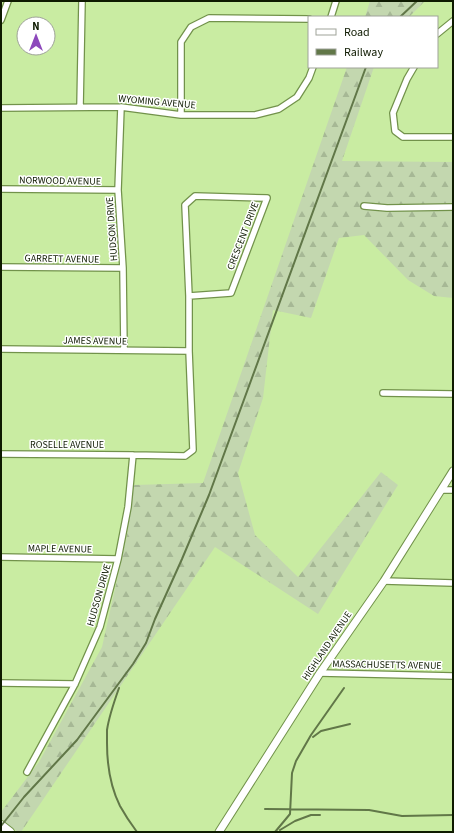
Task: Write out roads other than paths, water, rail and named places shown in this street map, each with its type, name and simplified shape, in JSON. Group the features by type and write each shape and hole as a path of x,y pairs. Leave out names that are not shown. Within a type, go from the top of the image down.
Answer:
{"main road":[{"path":"1,825 10,832"}],"street":[{"path":"1,20 8,1"},
{"path":"80,107 82,1"},
{"path":"331,16 336,1"},
{"path":"182,115 181,42 191,27 209,18 308,20"},
{"path":"438,33 453,21"},
{"name":"WYOMING AVENUE","path":"1,108 120,107 182,115 255,115 279,109 297,97 309,78 313,68"},
{"path":"413,68 407,79 393,113 394,131 403,137 453,137"},
{"name":"HUDSON DRIVE","path":"120,107 118,190 123,268 124,350"},
{"name":"NORWOOD AVENUE","path":"1,189 118,190"},
{"name":"CRESCENT DRIVE","path":"133,455 185,456 192,450 189,296 184,205 195,196 267,198 231,293 189,296"},
{"path":"364,206 387,208 453,207"},
{"name":"GARRETT AVENUE","path":"1,267 123,268"},
{"name":"JAMES AVENUE","path":"1,349 189,351"},
{"path":"383,393 453,394"},
{"name":"ROSELLE AVENUE","path":"1,454 133,455"},
{"name":"HUDSON DRIVE","path":"26,772 75,684 100,627 118,558 128,507 133,455"},
{"name":"HIGHLAND AVENUE","path":"219,832 320,673 384,581 453,471"},
{"path":"442,490 453,490"},
{"name":"MAPLE AVENUE","path":"1,557 118,558"},
{"path":"384,581 453,583"},
{"name":"MASSACHUSETTS AVENUE","path":"320,673 453,676"},
{"path":"1,683 75,684"}],"railway":[{"path":"401,16 417,1"},
{"path":"1,826 24,797 77,740 133,664 146,643 209,495 366,68"},
{"path":"119,688 110,714 107,730 108,767 111,783 120,806 137,832"},
{"path":"275,832 290,814 292,773 296,761 311,735 344,688"},
{"path":"313,737 321,731 350,724"},
{"path":"265,809 369,810 402,816 453,815"},
{"path":"280,830 295,821 311,815 320,815"}]}
